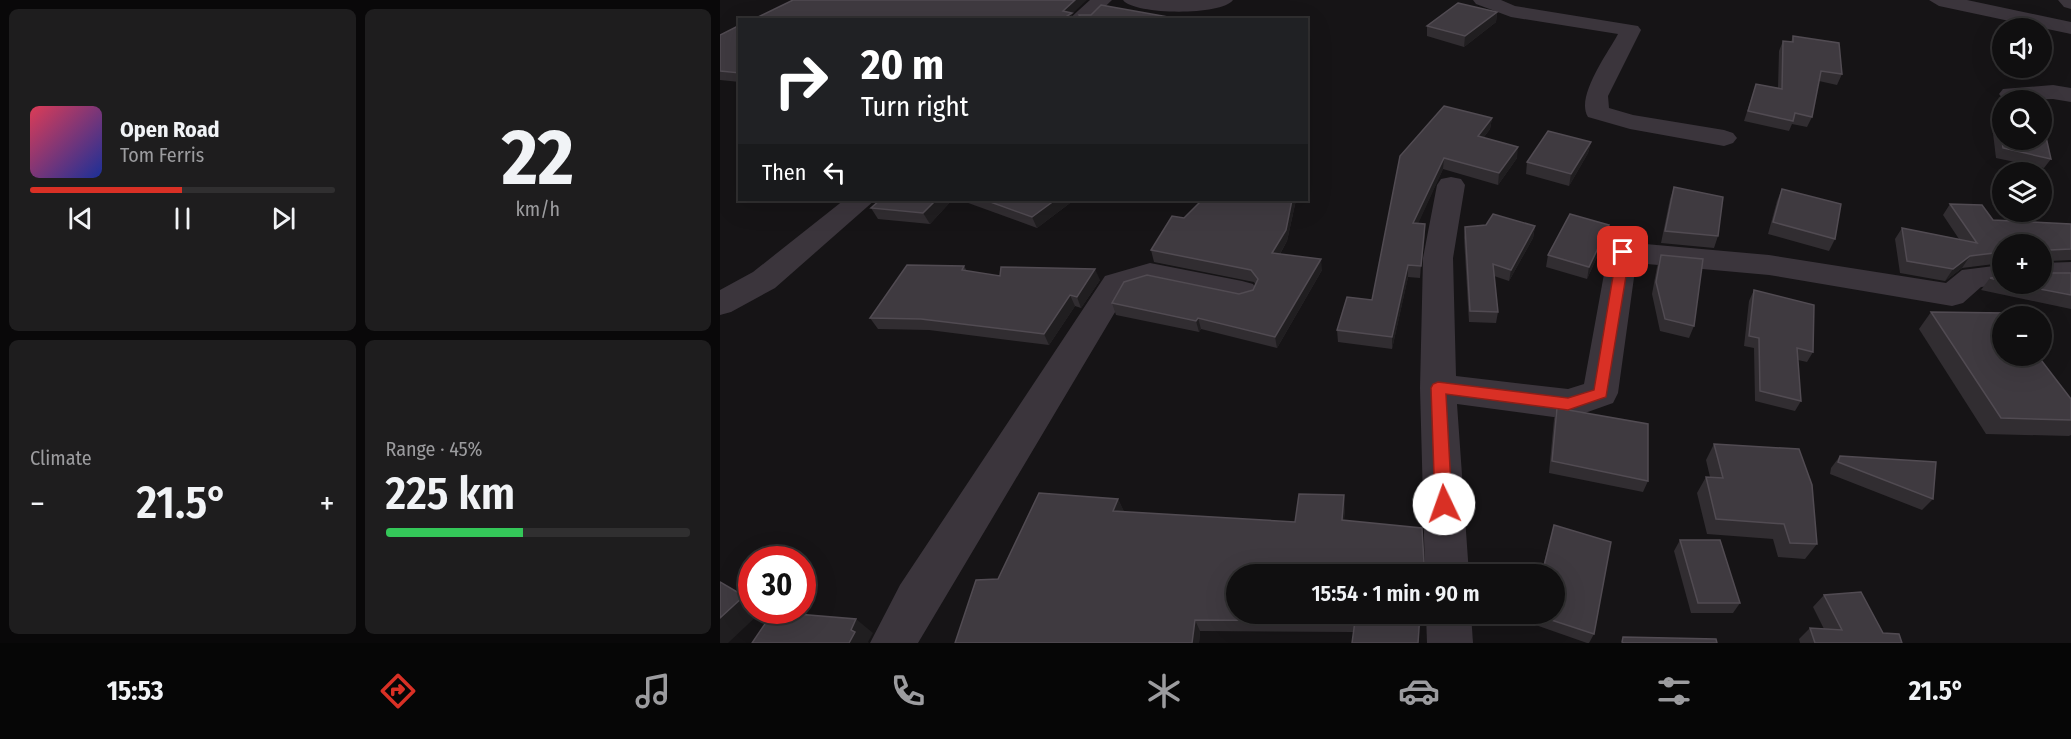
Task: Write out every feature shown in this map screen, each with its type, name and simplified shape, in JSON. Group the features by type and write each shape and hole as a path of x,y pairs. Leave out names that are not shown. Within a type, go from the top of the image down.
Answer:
{"street":[{"path":"1080,18 1102,0"},
{"path":"1133,0 1170,6 1206,7 1223,0"},
{"path":"1483,0 1511,11 1631,30 1596,96 1597,112 1630,122 1724,138"},
{"path":"1939,0 2071,28"},
{"path":"2052,92 2071,95"},
{"path":"1447,564 1438,388 1438,258 1451,185"},
{"path":"720,304 764,280 860,201"},
{"path":"1438,388 1568,404 1600,393 1623,252 1769,265 1952,295 1973,277 1992,276"},
{"path":"2052,273 2071,272"},
{"path":"893,643 922,590 1116,284 1150,273 1242,292"},
{"path":"1449,624 1450,643"}],"building":[{"path":"793,0 1075,0 1063,11 1072,13 1064,18 756,18"},
{"path":"1458,3 1497,12 1465,36 1427,26"},
{"path":"1101,5 1174,18 1081,18 1079,15 1091,15"},
{"path":"738,26 738,73 720,71 720,35"},
{"path":"1793,36 1839,43 1842,74 1821,71 1812,117 1795,113 1793,121 1748,111 1756,84 1782,89 1783,41 1793,42"},
{"path":"1444,106 1492,118 1478,136 1518,147 1499,173 1444,158 1413,223 1425,224 1421,266 1408,265 1392,337 1337,330 1347,297 1372,300 1400,156"},
{"path":"1548,131 1591,142 1571,174 1527,162"},
{"path":"2012,150 2049,150 2051,159"},
{"path":"1674,187 1723,197 1718,236 1665,231"},
{"path":"1782,189 1841,204 1835,239 1773,222"},
{"path":"879,201 935,201 923,213 871,208"},
{"path":"988,201 1054,201 1032,217"},
{"path":"1201,201 1292,201 1286,230 1272,253 1321,259 1275,337 1198,318 1196,321 1112,303 1124,282 1147,275 1239,294 1253,290 1258,279 1251,270 1151,250 1172,216 1184,218"},
{"path":"1950,204 1982,205 1992,222 2071,224 2071,249 2052,250 2052,234 1992,234 1992,253 1970,256 1953,269 1907,261 1902,228 1977,243"},
{"path":"1493,214 1535,226 1511,270 1493,264 1498,312 1470,311 1465,227 1486,225"},
{"path":"1570,214 1609,225 1589,267 1548,255"},
{"path":"1661,255 1703,259 1694,326 1665,319 1656,282"},
{"path":"907,265 964,266 962,270 1000,276 1001,267 1095,269 1077,297 1070,295 1044,334 921,319 870,318"},
{"path":"2052,273 2071,273 2071,295 2052,291"},
{"path":"1754,290 1814,305 1813,352 1797,348 1801,401 1760,391 1759,338 1749,336"},
{"path":"1931,312 1992,313 1992,366 2046,366 2071,399 2071,420 2001,418"},
{"path":"1557,408 1648,424 1648,481 1552,461"},
{"path":"1714,444 1799,449 1812,485 1817,544 1790,543 1784,524 1716,519 1706,477 1723,478"},
{"path":"1840,456 1936,462 1933,499 1838,462"},
{"path":"1039,493 1118,499 1113,511 1295,522 1299,494 1344,495 1342,520 1422,528 1424,564 1226,564 1226,620 1195,620 1192,643 955,643 976,580 998,579"},
{"path":"1554,525 1611,542 1594,634 1564,624 1565,564 1544,564"},
{"path":"1680,540 1720,540 1740,603 1698,603"},
{"path":"720,582 738,592 738,602 720,618"},
{"path":"1861,592 1883,633 1899,634 1902,643 1815,643 1810,628 1842,630 1824,595"},
{"path":"816,616 856,619 851,630 855,632 849,643 752,643 765,624 816,624"},
{"path":"1355,624 1419,624 1418,643 1352,643"},
{"path":"1623,637 1716,639 1717,643 1624,643 1622,642"}],"route":[{"path":"1444,504 1438,388 1568,404 1600,393 1623,252"}]}
